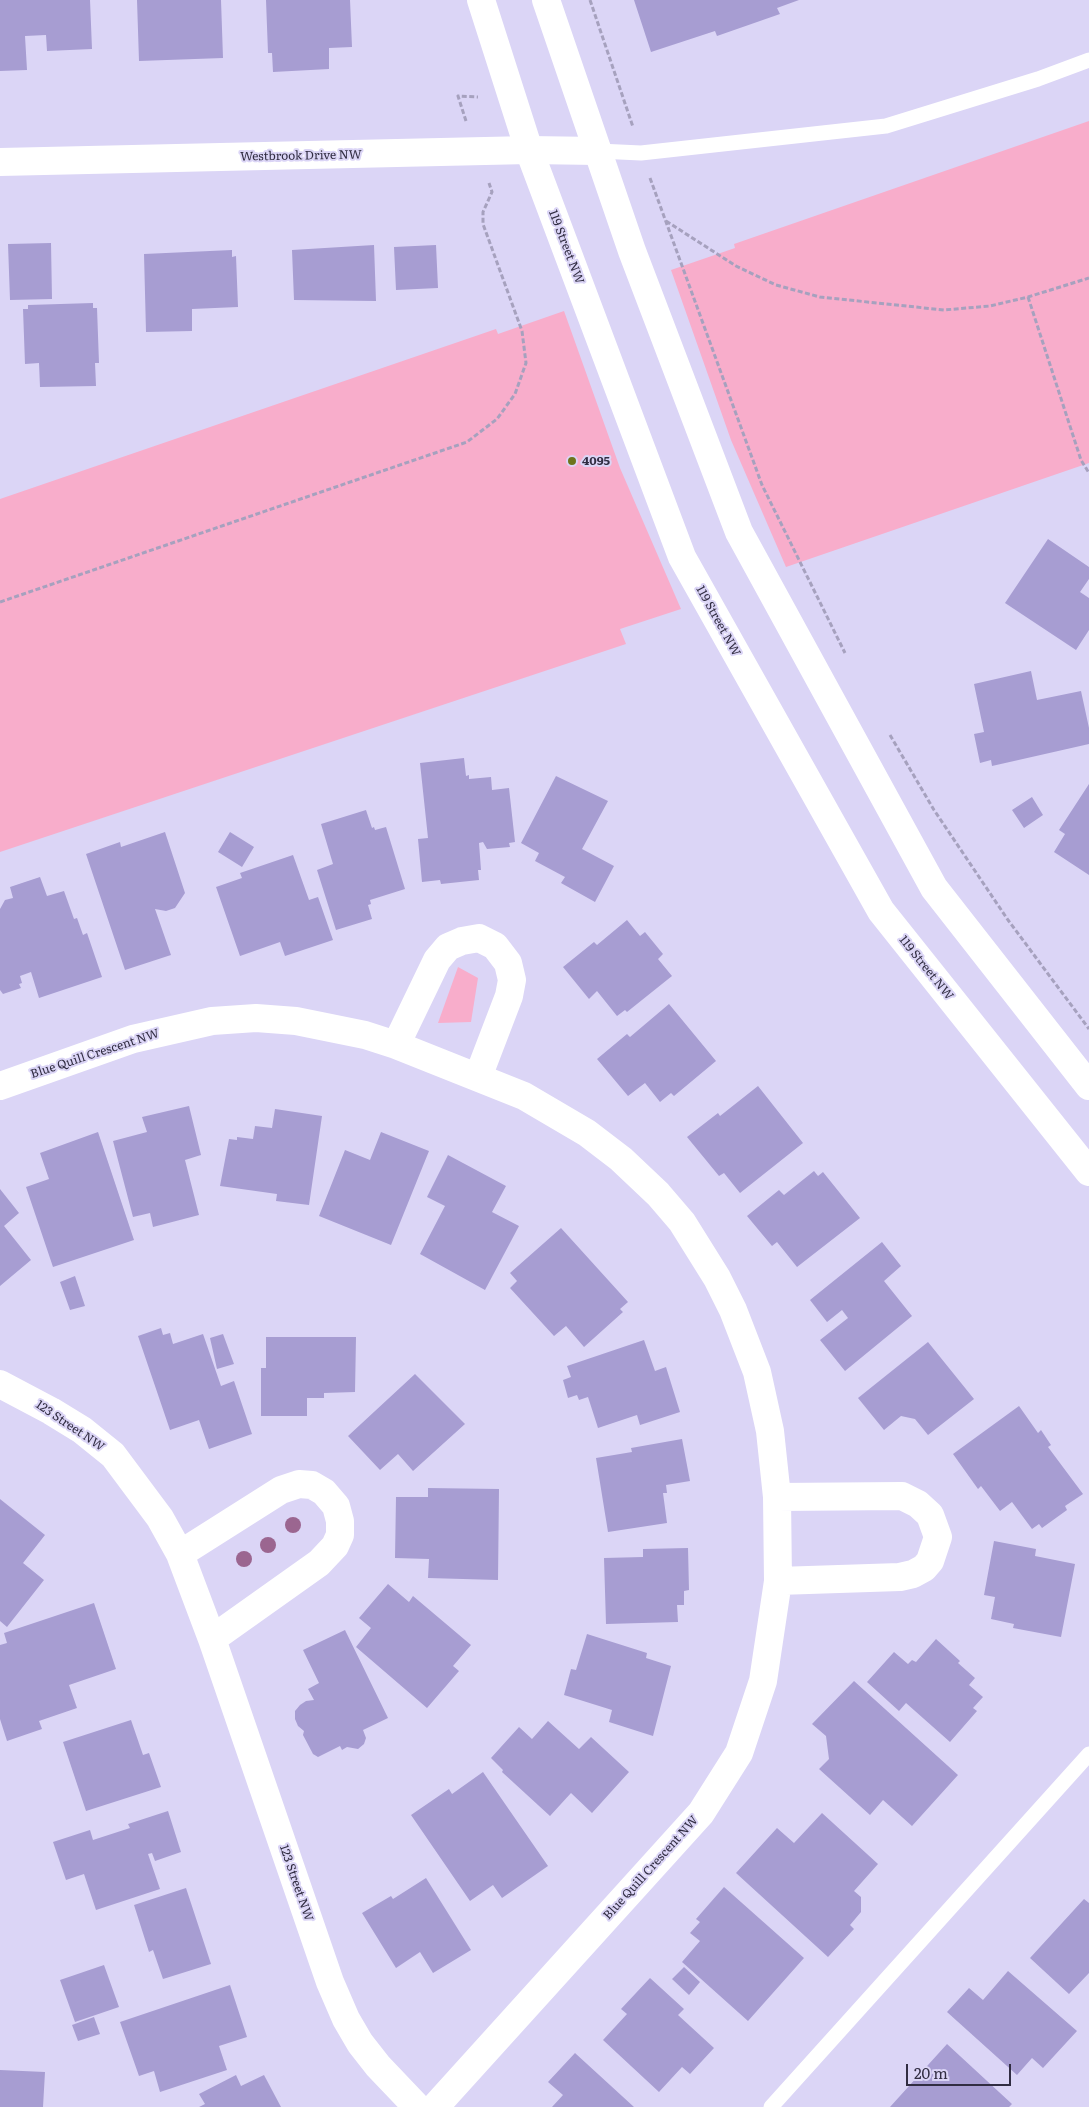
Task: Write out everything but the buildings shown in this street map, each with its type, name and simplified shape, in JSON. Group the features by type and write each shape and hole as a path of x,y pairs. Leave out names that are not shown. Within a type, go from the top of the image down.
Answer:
{"street":[{"name":"119 Street NW","path":"481,0 530,150 682,557 880,911 1089,1172"},
{"path":"546,0 632,251 739,532 934,888 1089,1086"},
{"name":"Westbrook Drive NW","path":"1,162 530,150 598,151"},
{"path":"396,1045 437,960 448,947 462,941 479,938 495,946 508,963 512,980 509,996 478,1077"},
{"name":"Blue Quill Crescent NW","path":"0,1086 133,1039 212,1021 256,1018 296,1021 365,1035 396,1045 524,1096 587,1133 621,1159 658,1194 682,1222 717,1278 733,1310 757,1372 770,1431 777,1497 778,1581 763,1681 739,1753 720,1786 701,1813 435,2107"},
{"name":"123 Street NW","path":"0,1384 82,1430 113,1455 160,1518 180,1554 212,1639 330,1982 346,2019 360,2043 378,2066 417,2107"},
{"path":"180,1554 281,1490 299,1484 312,1485 324,1492 336,1506 340,1521 340,1535 335,1546 319,1563 212,1639"},
{"path":"777,1497 902,1496 918,1504 930,1515 938,1537 930,1561 924,1568 913,1574 900,1577 778,1581"}],"lane":[{"path":"598,151 641,153 886,126 1038,79 1089,60"},
{"path":"771,2107 1089,1754"}],"path":[{"path":"590,0 630,119"},
{"path":"0,602 467,442 497,419 515,394 526,363 522,331 483,224 483,212 492,192"},
{"path":"656,194 762,484 846,656"},
{"path":"665,221 736,266 776,285 820,297 944,310 990,306 1028,297 1089,278"},
{"path":"1028,297 1081,460 1089,473"},
{"path":"886,729 934,810 1008,920 1089,1029"}],"shaded area":[{"path":"1089,121 1089,463 786,567 731,440 671,270 735,248 734,244"},
{"path":"564,311 620,468 681,609 620,629 626,644 0,852 0,499 496,329 498,334"},
{"path":"458,967 478,978 471,1022 438,1023"}],"place":[{"name":"4095","path":"572,461"}]}
